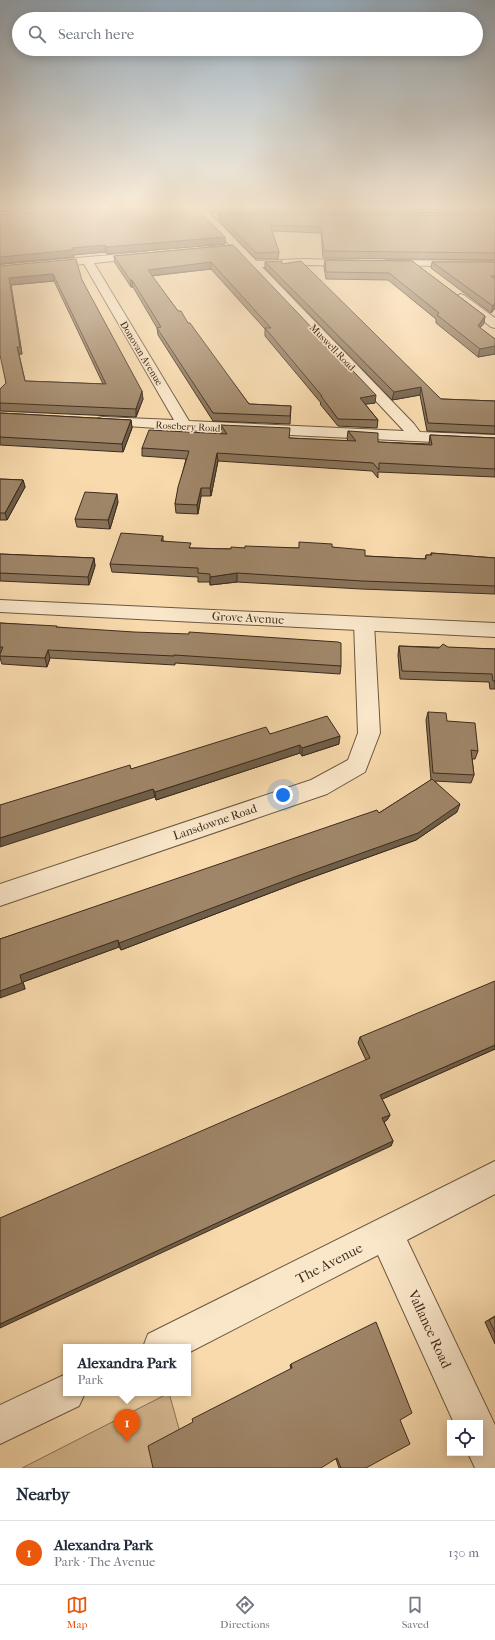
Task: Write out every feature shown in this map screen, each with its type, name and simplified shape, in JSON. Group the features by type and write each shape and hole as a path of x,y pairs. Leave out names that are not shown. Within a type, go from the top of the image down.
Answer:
{"street":[{"name":"Donovan Avenue","path":"97,277 185,426"},
{"name":"Muswell Road","path":"264,277 343,357 409,427 415,436"},
{"path":"452,292 495,324"},
{"name":"Rosebery Road","path":"93,421 495,440"},
{"name":"Grove Avenue","path":"0,606 495,630"},
{"name":"Lansdowne Road","path":"0,894 319,787 358,766 369,733 364,624"},
{"name":"The Avenue","path":"167,1344 386,1234 495,1177"},
{"name":"Vallance Road","path":"386,1234 473,1420"},
{"path":"0,1425 63,1394"},
{"path":"483,1442 495,1468"}],"shaded area":[{"path":"163,1396 170,1396 190,1468 22,1468"}],"building":[{"path":"0,277 25,277 9,278 20,347 17,347 25,381 106,384 54,277 81,277 142,391 136,409 0,403 0,389 6,383 0,355"},
{"path":"128,277 153,277 178,311 181,311 188,323 190,323 249,404 291,406 290,416 213,413 157,328 161,327 132,280 130,280"},
{"path":"224,277 263,277 376,395 360,398 378,420 338,419 322,396 265,328 271,328"},
{"path":"279,277 317,277 441,399 495,401 495,426 428,423 421,387 394,392"},
{"path":"393,277 433,277 485,316 478,326 495,339 495,346 480,349 437,315 439,313"},
{"path":"452,277 492,277 495,279 495,303 493,306"},
{"path":"0,413 131,420 122,444 0,437"},
{"path":"221,425 290,428 289,438 356,441 348,431 378,433 378,442 432,445 430,435 495,438 495,469 379,463 379,470 373,463 217,453 210,488 201,488 197,505 175,504 178,487 189,451 142,448 149,430 227,434"},
{"path":"0,479 23,480 5,513 0,513"},
{"path":"85,492 117,494 108,520 75,519"},
{"path":"121,533 163,536 161,541 191,543 189,548 231,549 231,547 245,548 245,546 299,548 299,542 332,544 332,547 365,550 365,556 426,559 426,555 432,555 431,553 495,558 495,586 362,581 237,573 210,577 210,574 198,573 198,568 110,564"},
{"path":"0,554 94,558 88,577 0,573"},
{"path":"0,623 134,632 189,634 189,632 338,642 341,643 341,666 174,655 48,650 45,658 0,656 3,647 0,647"},
{"path":"443,644 448,647 495,649 495,681 493,681 492,674 402,671 399,646 439,648"},
{"path":"428,712 446,713 447,721 475,723 478,751 471,750 474,775 433,773"},
{"path":"327,716 340,736 302,748 300,745 155,792 153,789 0,838 0,805 130,765 131,769 266,727 270,734"},
{"path":"432,779 460,804 418,833 300,875 119,943 118,940 20,975 22,983 0,991 0,939 377,810 379,813"},
{"path":"495,981 495,1045 380,1095 390,1115 382,1118 393,1141 0,1324 0,1218 370,1058 360,1037"},
{"path":"495,1317 495,1332 489,1320"},
{"path":"376,1322 412,1413 400,1420 410,1444 366,1468 341,1468 337,1458 321,1468 153,1468 148,1446 193,1422 192,1419 292,1368 291,1364"}],"place":[{"name":"Alexandra Park","path":"127,1442"}]}
